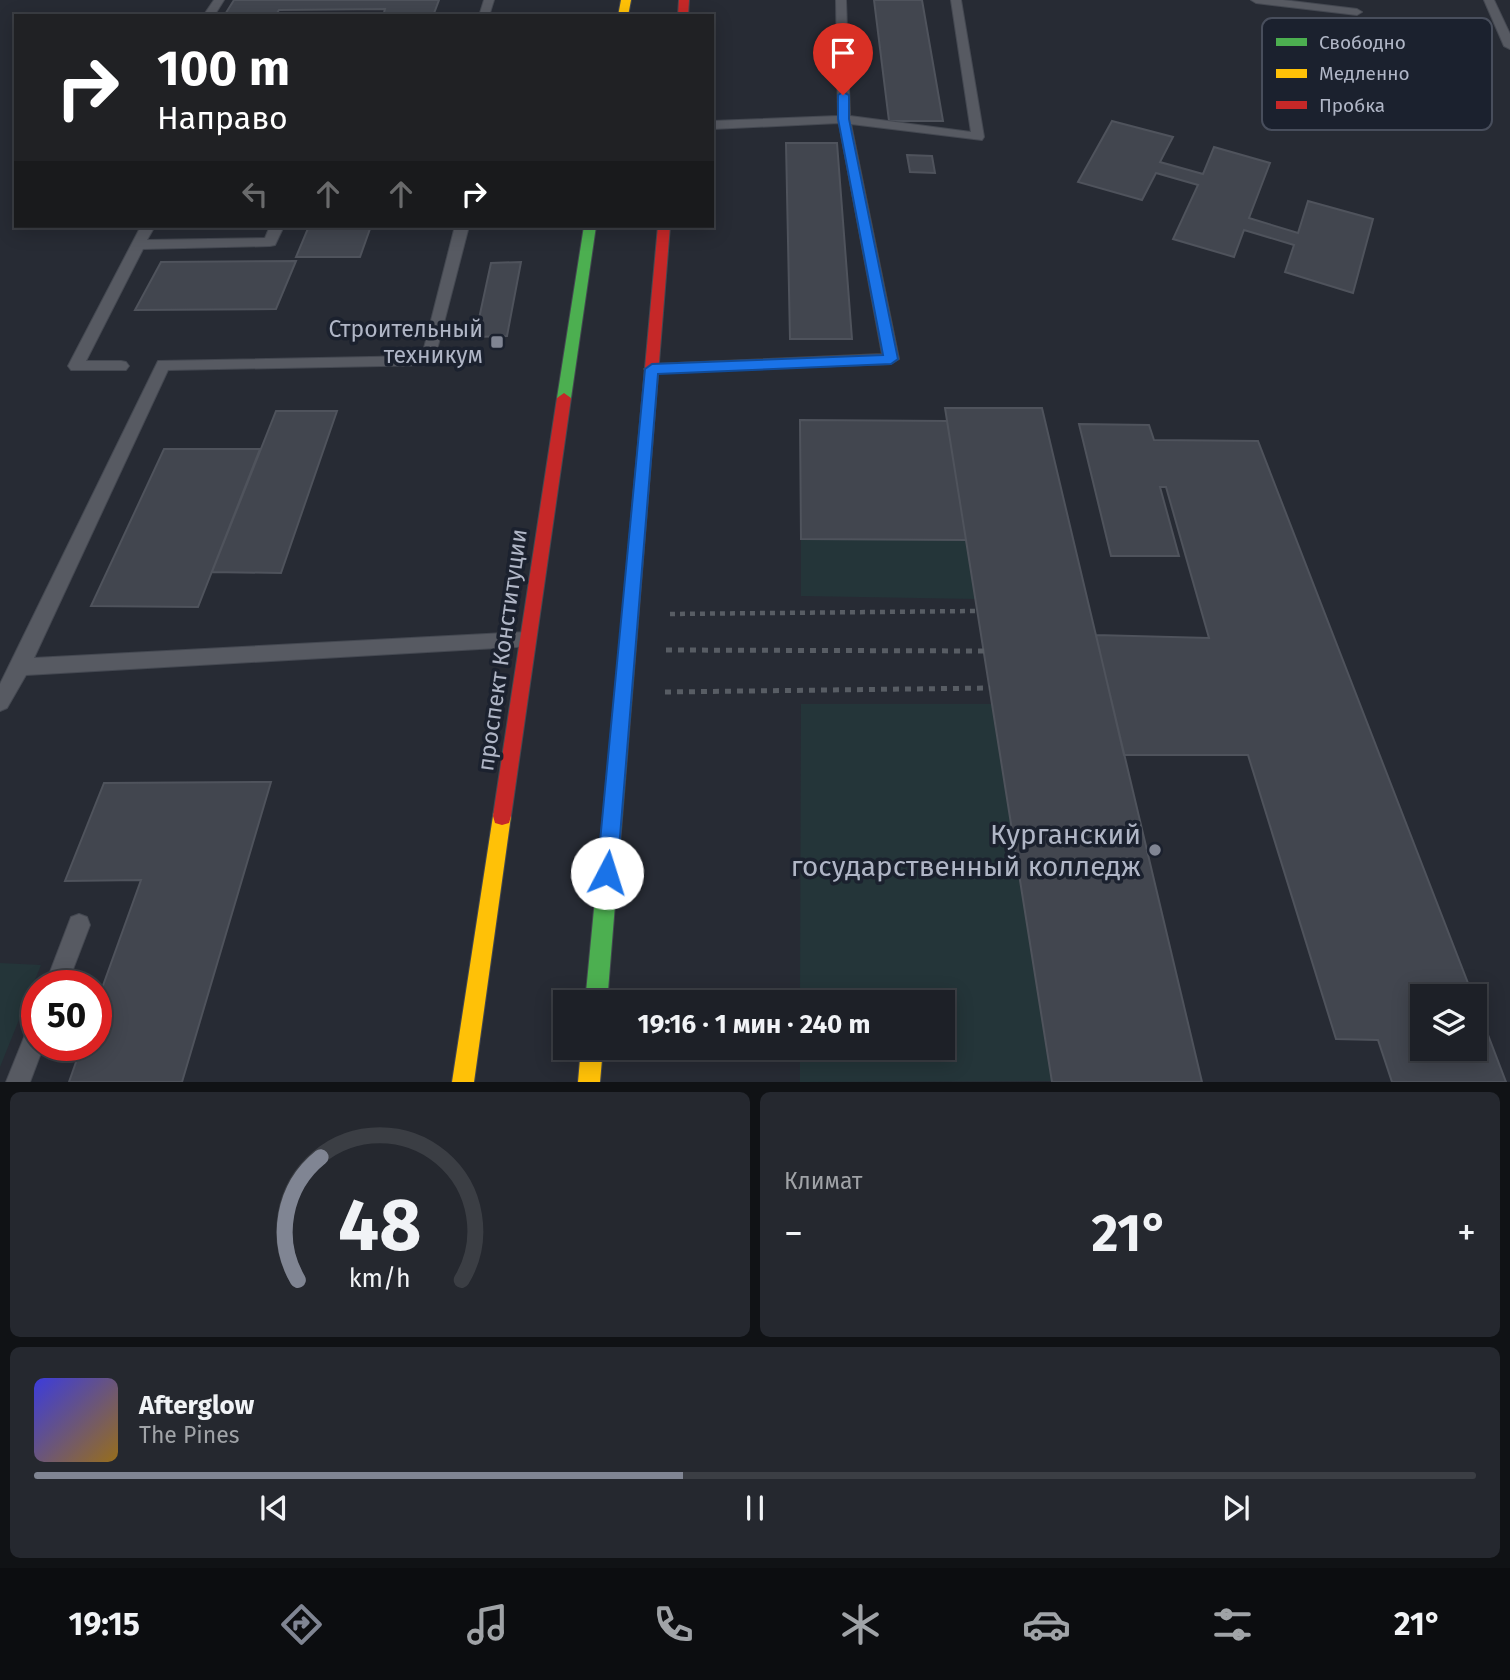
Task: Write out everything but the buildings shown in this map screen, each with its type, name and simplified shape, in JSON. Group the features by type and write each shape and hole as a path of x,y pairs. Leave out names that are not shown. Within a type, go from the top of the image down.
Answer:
{"main road":[{"name":"проспект Конституции","path":"463,1082 526,640 590,228"},
{"path":"597,990 664,228"},
{"path":"589,1082 591,1060"}],"lane":[{"path":"652,369 891,359 844,119 841,0"},
{"path":"714,125 844,119 978,137 956,0"},
{"path":"1256,0 1357,12"},
{"path":"1489,0 1510,46"},
{"path":"121,366 76,366 147,228"},
{"path":"138,246 270,242 275,228"},
{"path":"0,702 20,667 163,365 428,361 461,228"},
{"path":"20,667 526,640"},
{"path":"62,970 79,925"},
{"path":"18,1082 26,1061"}],"path":[{"path":"631,614 977,611"},
{"path":"627,650 984,651"},
{"path":"623,692 990,688"}],"shaded area":[{"path":"801,539 966,540 976,599 801,596"},
{"path":"801,704 993,704 1052,1081 800,1082 800,1060 955,1060 955,990 800,990"},
{"path":"0,963 41,965 39,970 21,970 21,1015 0,1067"}],"traffic: fast":[{"path":"564,398 590,228"},
{"path":"597,990 632,597"}],"traffic: slow":[{"path":"623,14 626,0"},
{"path":"463,1082 502,816"},
{"path":"589,1082 591,1060"}],"traffic: jam":[{"path":"683,14 684,0"},
{"path":"632,597 664,228"},
{"path":"502,816 564,398"}],"place":[{"name":"Строительный техникум","path":"497,342"},
{"name":"Курганский государственный колледж","path":"1155,850"}],"route":[{"path":"607,873 652,369 891,359 844,119 843,95"}]}
